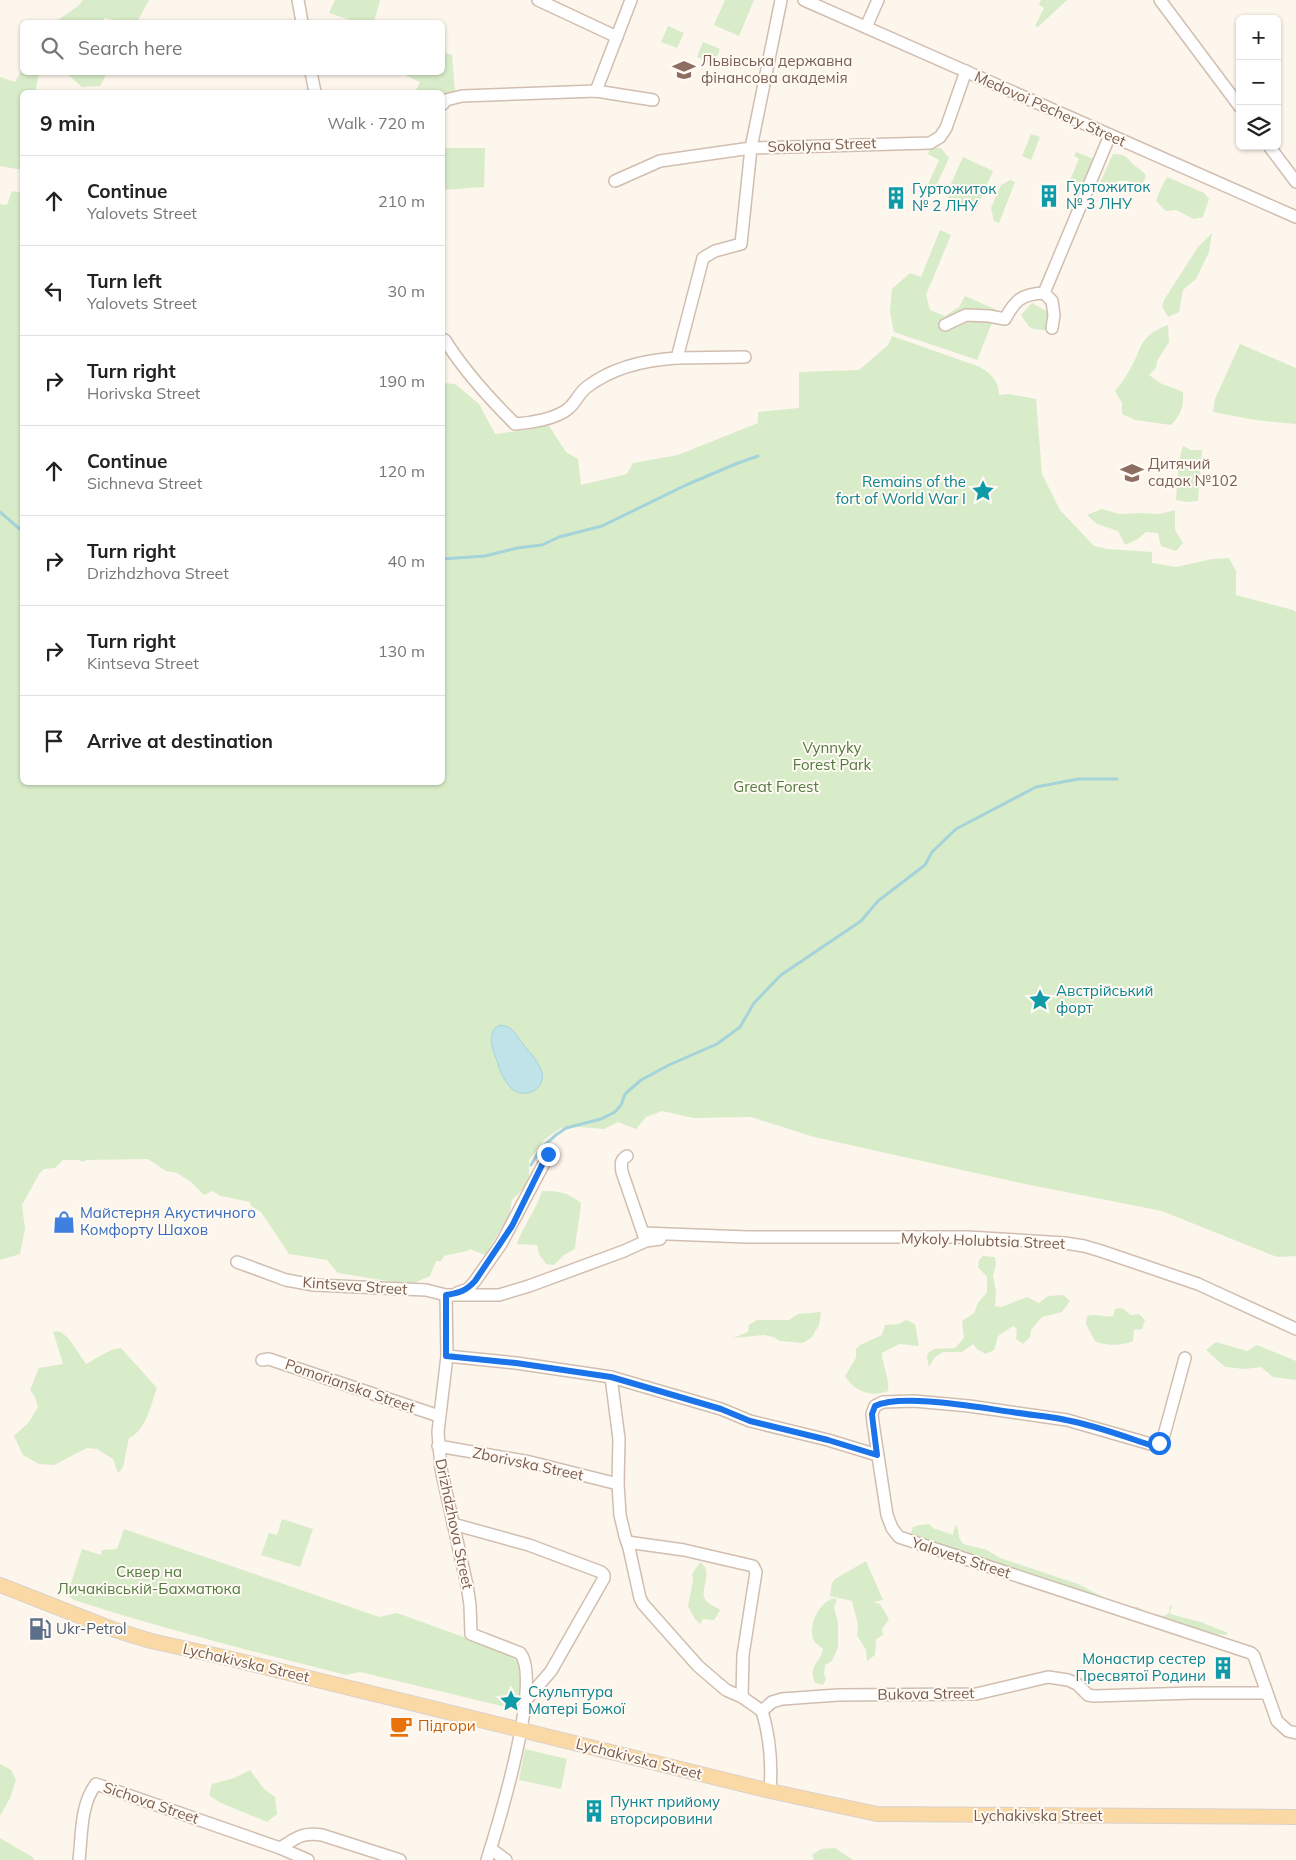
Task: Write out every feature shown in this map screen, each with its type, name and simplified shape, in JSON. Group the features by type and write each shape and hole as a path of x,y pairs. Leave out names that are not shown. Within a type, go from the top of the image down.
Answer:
{"main road":[{"name":"Lychakivska Street","path":"0,1585 77,1616 150,1641 219,1656 850,1809 882,1814 1296,1817"}],"street":[{"path":"298,0 302,20"},
{"path":"538,0 617,37"},
{"path":"596,91 631,0"},
{"path":"615,181 660,161 751,148 781,0"},
{"name":"Medovoi Pechery Street","path":"804,0 1296,217"},
{"path":"866,28 878,0"},
{"path":"1160,0 1239,105"},
{"name":"Sokolyna Street","path":"676,358 703,258 715,251 741,244 751,148 930,143 940,137 946,128 966,71"},
{"path":"312,75 315,90"},
{"path":"445,101 462,96 596,91 653,100"},
{"path":"1044,294 1110,135"},
{"path":"1272,150 1296,182"},
{"path":"945,325 966,315 989,316 1005,320 1012,306 1020,298 1031,294 1044,294 1052,301 1054,315 1052,328"},
{"path":"445,340 490,400 515,424 536,423 568,409 585,388 608,374 652,360 745,357"},
{"name":"Kintseva Street","path":"446,1295 468,1289 475,1281 512,1226 548,1154"},
{"path":"627,1156 620,1163 644,1237"},
{"name":"Kintseva Street","path":"237,1262 286,1280 314,1286 426,1290 446,1295 498,1295 624,1251 644,1237"},
{"name":"Mykoly Holubtsia Street","path":"644,1237 967,1237 1075,1245 1101,1251 1198,1284 1296,1329"},
{"name":"Drizhdzhova Street","path":"446,1295 446,1356 439,1416 438,1446 441,1469 470,1604 471,1634 515,1650 523,1657 527,1670 526,1700"},
{"path":"446,1356 516,1363 611,1377 721,1409 750,1421 828,1440 877,1455"},
{"name":"Pomorianska Street","path":"262,1360 269,1358 439,1416"},
{"name":"Yalovets Street","path":"1185,1358 1164,1435 1162,1440 1154,1445 1066,1420 969,1406 914,1401 883,1402 875,1406 872,1414 887,1515 892,1528 899,1537 1251,1653 1254,1656 1276,1721 1288,1731 1296,1733"},
{"path":"611,1377 619,1439 618,1484 620,1516 643,1604 698,1666 726,1690 742,1697 762,1711 769,1740 770,1791"},
{"name":"Zborivska Street","path":"438,1446 530,1462 618,1484"},
{"path":"453,1524 529,1545 602,1572 604,1578 551,1671 526,1700 522,1730 489,1854 506,1860"},
{"path":"627,1542 684,1550 753,1566 756,1572 743,1655 742,1697"},
{"name":"Bukova Street","path":"762,1711 772,1702 782,1699 838,1695 976,1694 1048,1677 1068,1680 1077,1684 1088,1695 1094,1696 1193,1693 1266,1694"},
{"name":"Sichova Street","path":"79,1860 85,1809 89,1796 96,1784 280,1848"},
{"path":"280,1848 305,1834 314,1834 400,1860"},
{"path":"280,1848 308,1860"}],"green space":[{"path":"83,0 149,0 138,20 105,18 102,20 58,20 78,6"},
{"path":"335,0 380,0 375,20 350,20 329,13"},
{"path":"725,0 754,0 739,36 714,25"},
{"path":"1041,0 1067,0 1038,27 1035,26 1044,8 1039,5"},
{"path":"668,26 684,33 677,48 661,42"},
{"path":"703,42 720,49 714,64 697,57"},
{"path":"445,53 452,55 455,92 445,96 445,90 416,90 420,82 405,75 445,75"},
{"path":"20,73 20,75 39,75 35,90 20,90 20,170 0,166 0,77 15,82"},
{"path":"68,75 106,75 100,86 82,87"},
{"path":"1031,134 1040,137 1031,160 1022,156"},
{"path":"931,147 941,148 949,158 936,186 931,187 928,184 939,160 928,154"},
{"path":"445,148 485,148 484,187 445,190"},
{"path":"1076,152 1096,160 1087,181 1080,183 1070,180 1079,159 1074,156"},
{"path":"1113,154 1125,156 1145,174 1141,189 1128,181 1118,181 1113,186 1109,183 1099,185"},
{"path":"963,157 993,171 975,212 950,201 947,193"},
{"path":"1167,177 1204,193 1209,199 1203,217 1194,219 1176,210 1166,211 1156,201"},
{"path":"1010,180 1015,182 999,223 994,221 991,208 1001,185"},
{"name":"Great Forest","path":"12,191 20,193 20,785 445,785 445,383 455,384 479,404 495,434 533,429 547,423 566,452 578,459 581,485 627,474 633,463 678,455 758,423 758,412 799,408 799,372 859,370 888,345 892,336 980,367 994,378 998,386 999,395 1009,394 1036,399 1042,474 1060,510 1094,546 1107,549 1152,552 1152,563 1176,567 1212,559 1229,558 1236,571 1236,595 1296,612 1296,1256 1277,1257 1162,1211 1020,1183 814,1137 751,1117 694,1118 662,1111 646,1117 636,1129 618,1122 604,1129 561,1128 544,1140 529,1160 529,1181 512,1200 509,1216 485,1255 470,1249 444,1256 441,1261 436,1261 430,1276 414,1283 394,1282 338,1273 327,1260 289,1254 261,1212 251,1206 250,1202 221,1196 212,1191 204,1195 191,1182 177,1173 166,1171 148,1159 87,1160 82,1162 79,1160 63,1160 55,1168 44,1169 39,1174 22,1205 25,1229 20,1254 0,1260 0,204 7,205"},
{"path":"940,230 951,235 926,295 930,310 945,316 959,307 965,296 997,310 977,360 894,332 890,312 892,289 910,273 921,277"},
{"path":"1212,233 1209,252 1196,279 1183,290 1179,312 1168,317 1162,306 1164,300 1198,247"},
{"path":"1032,303 1048,312 1047,330 1031,328 1021,315"},
{"path":"1168,325 1169,342 1157,361 1156,368 1149,375 1160,383 1183,392 1181,410 1171,425 1135,420 1122,414 1122,403 1115,391 1127,374 1146,338 1158,329"},
{"path":"1240,344 1296,368 1296,424 1255,420 1213,412 1215,399"},
{"path":"1183,446 1191,450 1202,450 1198,501 1176,500 1179,461"},
{"path":"1102,509 1119,514 1159,514 1175,510 1175,530 1183,543 1176,551 1161,546 1158,533 1146,532 1138,539 1125,545 1118,531 1097,524 1087,515"},
{"path":"542,1191 563,1193 581,1203 575,1249 564,1255 554,1265 546,1264 539,1254 537,1245 517,1244"},
{"path":"983,1256 995,1257 996,1264 993,1276 996,1292 995,1306 1001,1307 1027,1297 1039,1303 1048,1296 1063,1295 1070,1301 1062,1312 1042,1317 1031,1330 1030,1337 1023,1344 1016,1339 1017,1329 1013,1326 998,1336 994,1350 986,1354 978,1350 973,1344 962,1352 943,1352 935,1357 929,1367 928,1353 934,1349 955,1348 964,1338 962,1321 974,1313 978,1303 987,1292 987,1277 978,1267 979,1260"},
{"path":"1122,1308 1131,1315 1139,1314 1145,1320 1142,1329 1134,1330 1133,1341 1114,1345 1095,1341 1086,1324 1087,1316 1113,1316 1115,1309"},
{"path":"821,1312 819,1325 812,1337 803,1343 780,1341 764,1335 733,1338 748,1332 749,1325 757,1320 789,1320 798,1314"},
{"path":"906,1320 915,1324 919,1346 899,1344 882,1353 888,1381 888,1391 875,1394 864,1392 853,1386 845,1376 856,1358 856,1349 860,1345 882,1335 885,1325 899,1324"},
{"path":"53,1331 61,1332 69,1339 86,1364 107,1352 121,1348 157,1388 144,1423 129,1438 123,1467 118,1473 113,1459 97,1449 87,1448 54,1465 39,1464 23,1455 14,1436 29,1422 38,1407 35,1397 30,1390 39,1368 63,1364"},
{"path":"1216,1342 1247,1351 1257,1345 1296,1361 1296,1380 1273,1377 1261,1367 1245,1369 1225,1367 1206,1350"},
{"path":"282,1519 313,1529 300,1567 261,1555 269,1533 277,1535"},
{"path":"929,1524 933,1528 953,1535 957,1525 959,1537 963,1544 987,1550 1000,1558 1078,1584 1123,1607 1138,1607 1145,1612 1164,1616 1169,1613 1170,1605 1172,1605 1170,1614 1201,1622 1228,1633 1226,1635 1179,1630 1171,1623 1148,1619 1093,1601 914,1538 911,1533 913,1527"},
{"name":"Сквер на Личаківській-Бахматюка","path":"124,1529 379,1617 397,1613 505,1652 518,1662 520,1667 521,1686 518,1710 360,1672 346,1675 277,1658 142,1621 74,1600 67,1595 82,1549 101,1555 102,1550 117,1549"},
{"path":"866,1561 883,1600 873,1602 880,1604 889,1619 882,1629 883,1635 876,1639 875,1655 867,1661 866,1650 857,1635 857,1622 852,1601 830,1596 832,1583 835,1579"},
{"path":"700,1562 706,1570 704,1597 709,1603 720,1610 714,1620 703,1619 700,1624 688,1606 693,1581 692,1574"},
{"path":"834,1598 837,1600 834,1607 838,1623 838,1647 832,1661 825,1665 824,1674 826,1679 823,1685 815,1683 813,1677 814,1668 823,1649 814,1641 812,1629 819,1609"},
{"path":"525,1749 567,1759 561,1789 519,1780"},
{"path":"0,1764 11,1770 16,1780 10,1798 0,1816"},
{"path":"250,1770 264,1789 275,1797 277,1814 267,1822 219,1802 209,1795 212,1784 234,1778"},
{"path":"0,1838 34,1858 33,1860 0,1860"},
{"path":"835,1848 853,1860 814,1860 812,1855 821,1849"}],"water":[{"path":"500,1025 508,1027 514,1032 539,1065 542,1073 541,1084 532,1091 521,1093 516,1091 509,1086 501,1074 491,1041 495,1028"}],"waterway":[{"path":"445,559 485,556 517,548 542,545 559,537 602,526 686,485 758,456"},
{"path":"0,512 20,529"},
{"path":"531,1165 541,1148 566,1128 601,1119 615,1112 621,1105 625,1094 641,1080 669,1065 717,1044 740,1027 754,1003 781,975 861,921 878,901 925,865 932,852 956,829 1036,787 1078,779 1117,779"}],"place":[{"name":"Львівська державна фінансова академія","path":"684,70"},
{"name":"Гуртожиток № 3 ЛНУ","path":"1049,196"},
{"name":"Гуртожиток № 2 ЛНУ","path":"896,198"},
{"name":"Дитячий садок №102","path":"1132,473"},
{"name":"Remains of the fort of World War I","path":"983,491"},
{"name":"Австрійський форт","path":"1040,1000"},
{"name":"Майстерня Акустичного Комфорту Шахов","path":"64,1222"},
{"name":"Ukr-Petrol","path":"40,1629"},
{"name":"Монастир сестер Пресвятої Родини","path":"1223,1668"},
{"name":"Скульптура Матері Божої","path":"511,1701"},
{"name":"Підгори","path":"401,1726"},
{"name":"Пункт прийому вторсировини","path":"594,1811"}],"route":[{"path":"548,1154 512,1226 475,1281 468,1289 446,1295 446,1356 516,1363 611,1377 721,1409 750,1421 828,1440 877,1455 872,1414 875,1406 883,1402 892,1401 969,1406 1066,1420 1150,1445 1159,1443"}],"park label":[{"name":"Vynnyky Forest Park","path":"832,756"}]}
